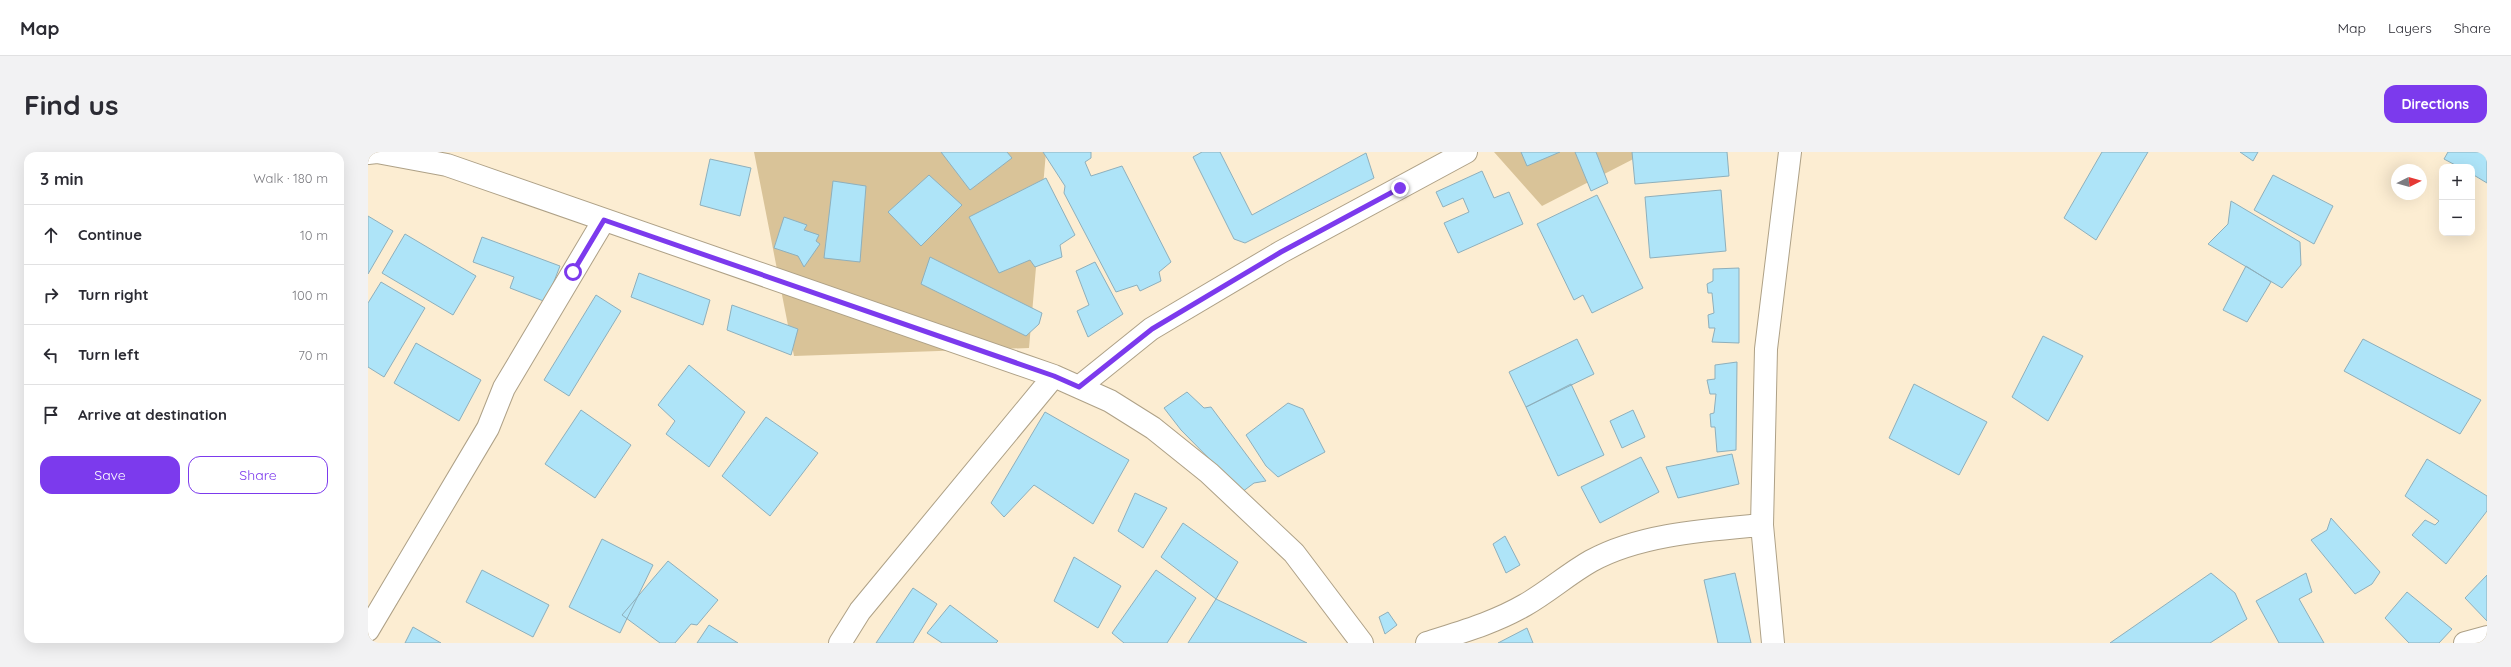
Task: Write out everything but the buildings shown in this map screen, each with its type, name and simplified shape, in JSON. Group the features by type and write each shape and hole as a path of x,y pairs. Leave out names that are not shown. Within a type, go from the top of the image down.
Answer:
{"street":[{"path":"368,153 377,152 447,165 1054,376 1110,401 1153,428 1210,473 1294,553 1362,643"},
{"path":"1079,387 1152,329 1281,252 1466,152"},
{"path":"1772,643 1762,525 1766,349 1790,152"},
{"path":"368,630 488,428 504,388 604,220"},
{"path":"840,643 860,611 1054,376"},
{"path":"1427,643 1486,625 1526,604 1592,561 1640,542 1704,530 1762,525"},
{"path":"2465,643 2487,637"}],"shaded area":[{"path":"754,152 1046,152 1029,348 794,356"},
{"path":"1494,152 1647,152 1542,206"}],"route":[{"path":"573,272 604,220 1054,376 1079,387 1152,329 1281,252 1400,188"}]}
